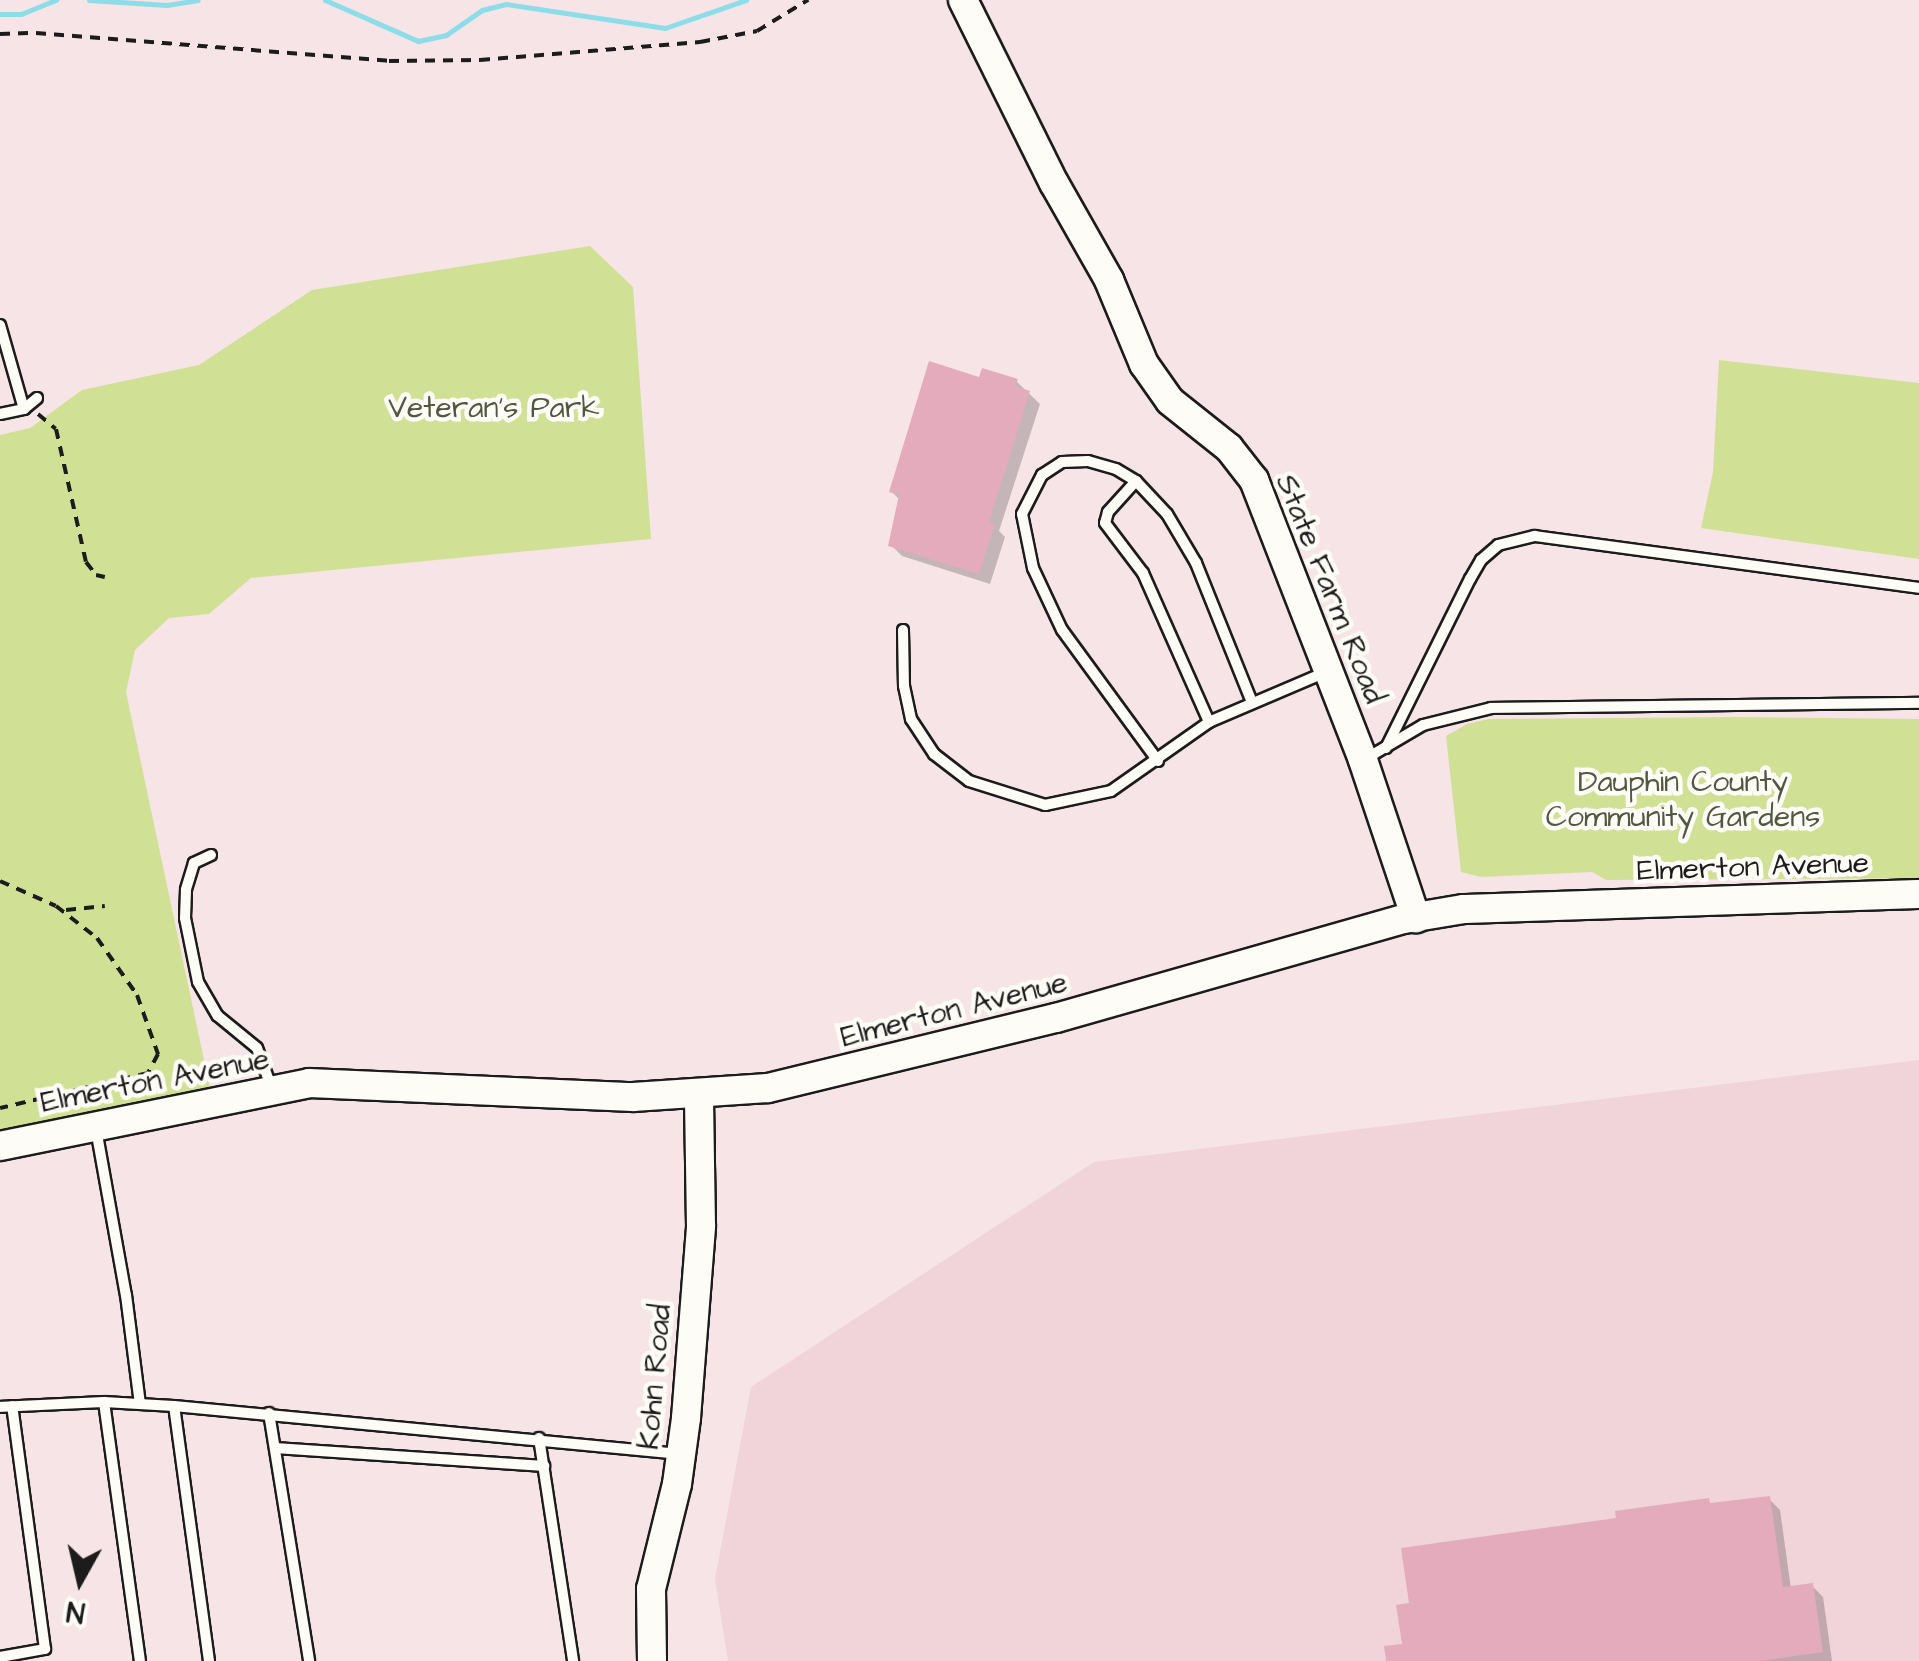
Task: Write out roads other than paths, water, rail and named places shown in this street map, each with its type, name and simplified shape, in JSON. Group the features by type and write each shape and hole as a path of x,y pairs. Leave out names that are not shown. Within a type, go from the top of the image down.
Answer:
{"main road":[{"name":"State Farm Road","path":"963,0 1054,182 1109,280 1144,364 1170,401 1229,448 1254,480 1326,672 1374,754 1416,918"},
{"name":"Elmerton Avenue","path":"0,1146 309,1083 699,1096 768,1088 878,1064 1416,918 1464,909 1919,894"},
{"name":"Kohn Road","path":"652,1661 652,1589 682,1454 701,1226 699,1096"}],"lane":[{"path":"0,325 24,409"},
{"path":"0,414 24,409 37,398"},
{"path":"1158,761 1062,630 1033,568 1022,514 1042,475 1062,462 1116,468 1136,481 1167,514 1196,563 1252,702"},
{"path":"1136,481 1108,512 1105,522 1142,573 1209,722"},
{"path":"1374,754 1481,560 1498,545 1535,536 1919,588"},
{"path":"903,630 904,686 910,719 934,754 969,781 1045,805 1112,791 1209,722 1326,672"},
{"path":"1374,754 1423,725 1491,708 1919,704"},
{"path":"211,854 194,863 186,890 185,918 198,982 218,1016 258,1048 272,1090"},
{"path":"95,1124 126,1295 140,1404"},
{"path":"0,1657 44,1650 6,1406 104,1402 174,1406 682,1454"},
{"path":"104,1402 140,1661"},
{"path":"174,1406 210,1661"},
{"path":"269,1413 309,1661"},
{"path":"540,1438 574,1661"},
{"path":"275,1448 544,1466"}],"waterway":[{"path":"0,14 21,14 56,0"},
{"path":"89,0 167,5 198,0"},
{"path":"325,0 418,41 446,35 482,10 506,4 665,28 746,0"}],"park label":[{"name":"Veteran's Park","path":"494,408"},
{"name":"Dauphin County Community Gardens","path":"1683,799"}]}
